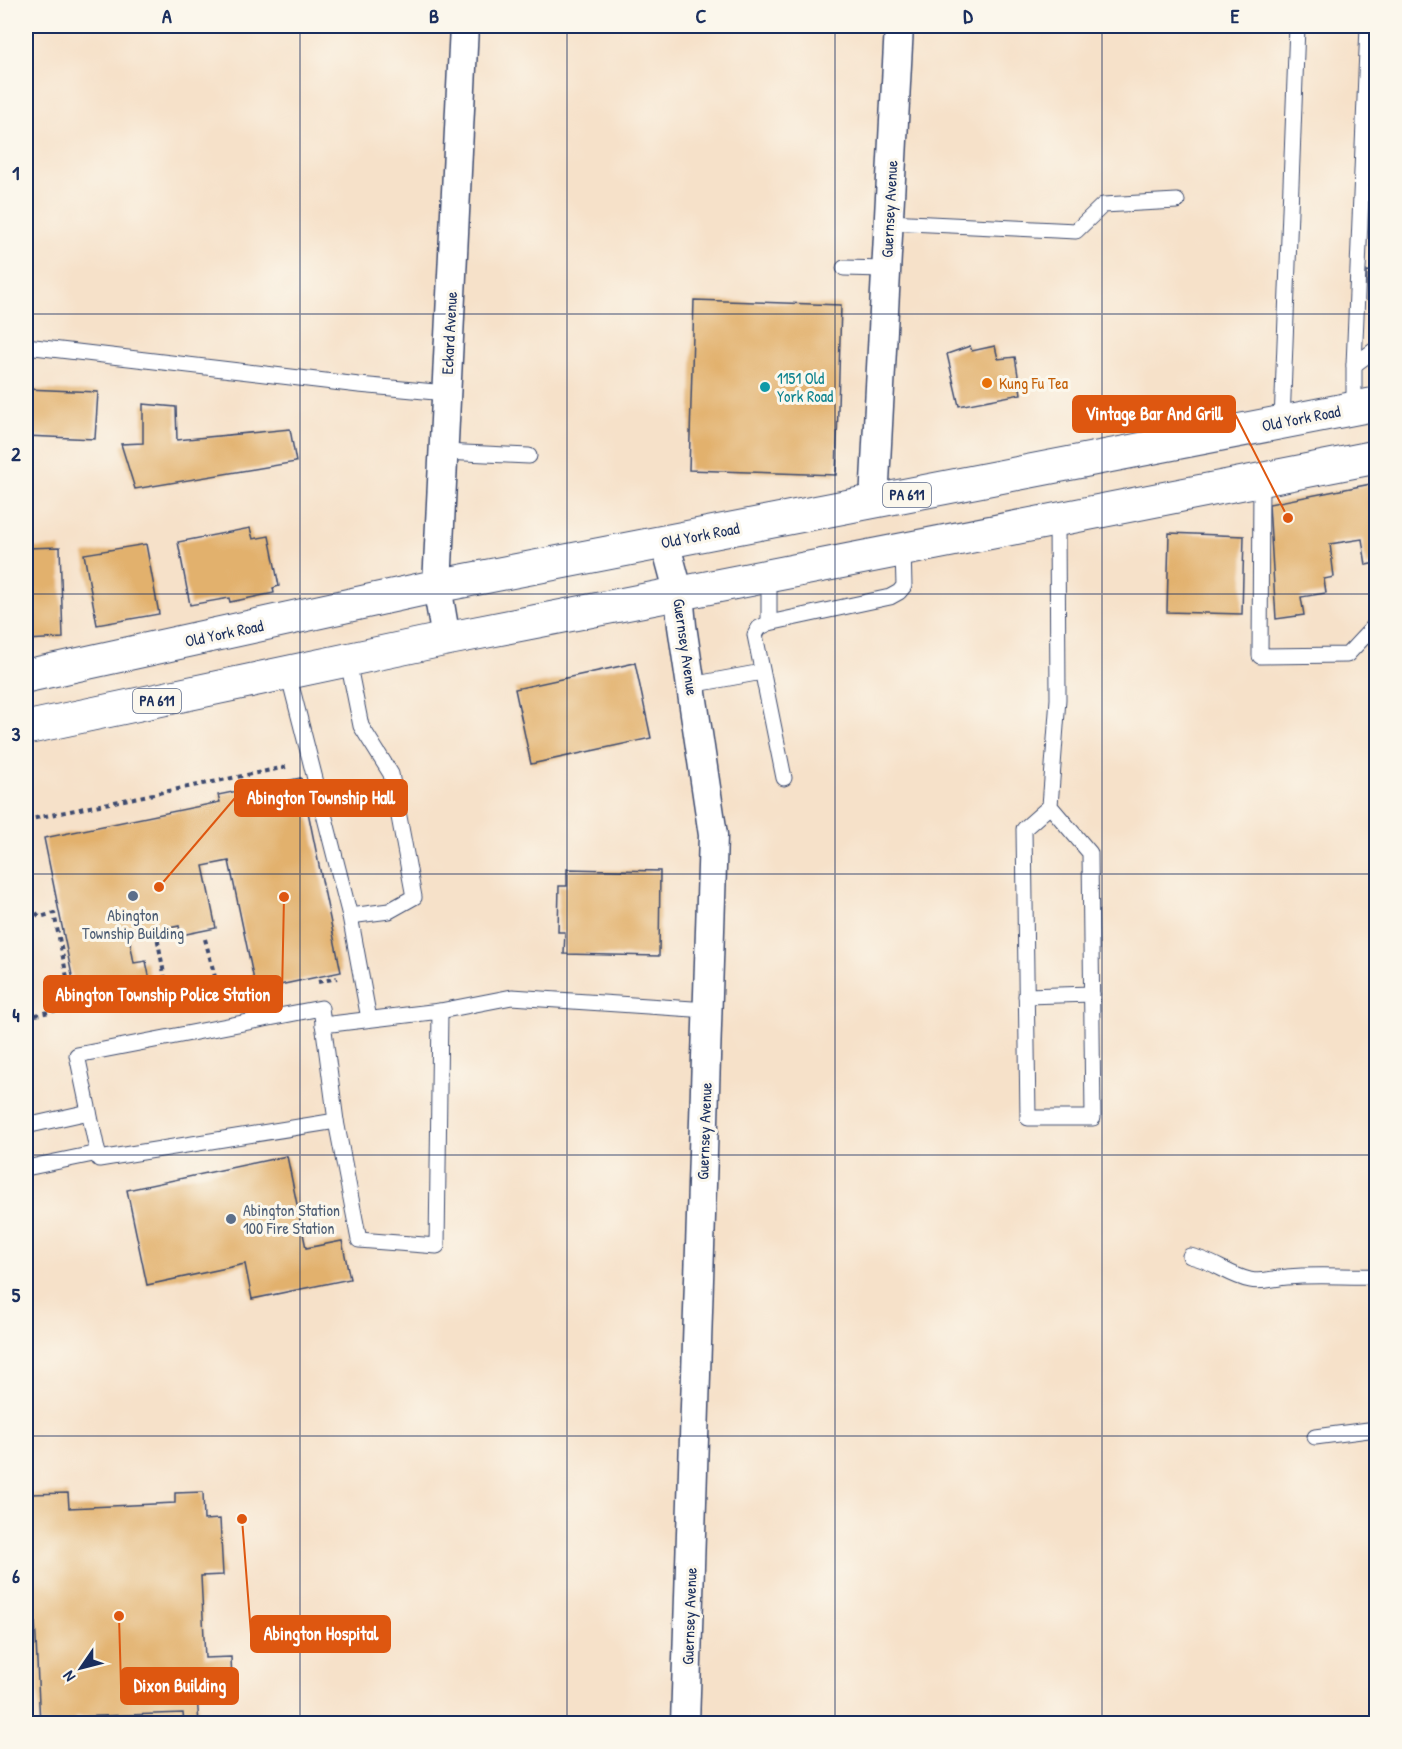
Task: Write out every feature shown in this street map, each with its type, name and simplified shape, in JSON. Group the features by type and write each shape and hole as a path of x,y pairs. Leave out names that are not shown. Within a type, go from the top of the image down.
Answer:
{"highway":[{"name":"Old York Road","path":"26,676 437,586 1365,406"},
{"name":"PA 611","path":"26,728 446,639 1377,457"}],"street":[{"name":"Eckard Avenue","path":"446,639 437,586 464,26"},
{"name":"Guernsey Avenue","path":"874,501 899,26"},
{"name":"Guernsey Avenue","path":"665,542 679,594 713,835 685,1724"}],"lane":[{"path":"1282,422 1297,26"},
{"path":"1365,406 1354,364 1368,26"},
{"path":"1365,114 1377,151"},
{"path":"888,222 1076,231 1103,205 1177,201"},
{"path":"844,268 885,269"},
{"path":"26,346 446,393"},
{"path":"1354,364 1377,349"},
{"path":"444,452 529,456"},
{"path":"1261,480 1260,656 1347,655 1377,624"},
{"path":"1050,806 1090,853 1093,1118 1028,1118 1024,829 1050,806 1058,699 1058,520"},
{"path":"784,778 755,635 759,628 769,623 890,597 899,592 904,586 903,551"},
{"path":"769,623 770,577"},
{"path":"348,660 360,726 391,774 414,897 389,911 350,916"},
{"path":"691,685 762,672"},
{"path":"288,673 350,916 369,1019"},
{"path":"1026,996 1092,994"},
{"path":"323,1024 440,1011 512,997 708,1010"},
{"path":"336,1121 99,1159 77,1055 321,1008 336,1121 359,1240 437,1246 440,1011"},
{"path":"26,1126 89,1112"},
{"path":"26,1168 98,1153"},
{"path":"1190,1256 1204,1258 1248,1280 1264,1281 1286,1277 1336,1275 1377,1276"},
{"path":"1315,1437 1377,1429"}],"path":[{"path":"26,820 294,765"},
{"path":"26,870 32,909 40,916 54,913 73,1007"},
{"path":"156,931 172,1018"},
{"path":"205,939 219,996"},
{"path":"310,983 343,976"},
{"path":"26,1017 166,987 209,996 256,995"}],"building":[{"path":"1367,271 1376,272 1376,299 1367,300"},
{"name":"1151 Old York Road","path":"694,300 841,305 836,475 689,470"},
{"name":"Kung Fu Tea","path":"970,346 972,351 995,346 998,359 1015,357 1021,394 959,406 947,354"},
{"path":"26,389 98,392 95,439 26,436"},
{"path":"143,404 176,407 177,440 290,429 296,462 135,489 121,444 143,443"},
{"path":"1376,483 1376,563 1366,565 1362,539 1330,544 1334,577 1324,579 1326,593 1301,597 1304,615 1276,619 1269,504"},
{"path":"250,528 253,539 269,536 279,586 273,588 274,593 230,602 229,598 190,605 178,542"},
{"path":"1169,533 1244,536 1242,614 1167,612"},
{"path":"146,544 159,614 97,625 84,554"},
{"path":"60,547 63,638 26,640 26,548"},
{"path":"635,663 651,738 531,764 515,689"},
{"name":"Abington Township Building","path":"301,778 341,972 256,990 229,861 203,866 216,928 181,935 179,926 129,936 134,963 146,961 151,985 77,1000 44,838 220,802 218,795"},
{"path":"567,869 660,871 659,956 564,954 565,932 558,932 559,886 567,886"},
{"path":"287,1156 306,1248 342,1241 350,1279 252,1299 245,1264 147,1285 127,1190"},
{"path":"203,1492 204,1520 220,1519 223,1575 201,1576 205,1658 231,1657 232,1682 215,1682 216,1695 197,1696 199,1724 184,1724 183,1713 75,1717 75,1724 40,1724 29,1494 68,1493 69,1508 175,1503 175,1493"}],"place":[{"name":"Kung Fu Tea","path":"987,383"},
{"name":"1151 Old York Road","path":"765,387"},
{"name":"Vintage Bar And Grill","path":"1288,518"},
{"name":"Abington Township Hall","path":"159,887"},
{"name":"Abington Township Building","path":"133,896"},
{"name":"Abington Township Police Station","path":"284,897"},
{"name":"Abington Station 100 Fire Station","path":"231,1219"},
{"name":"Abington Hospital","path":"242,1519"},
{"name":"Dixon Building","path":"119,1616"}]}
